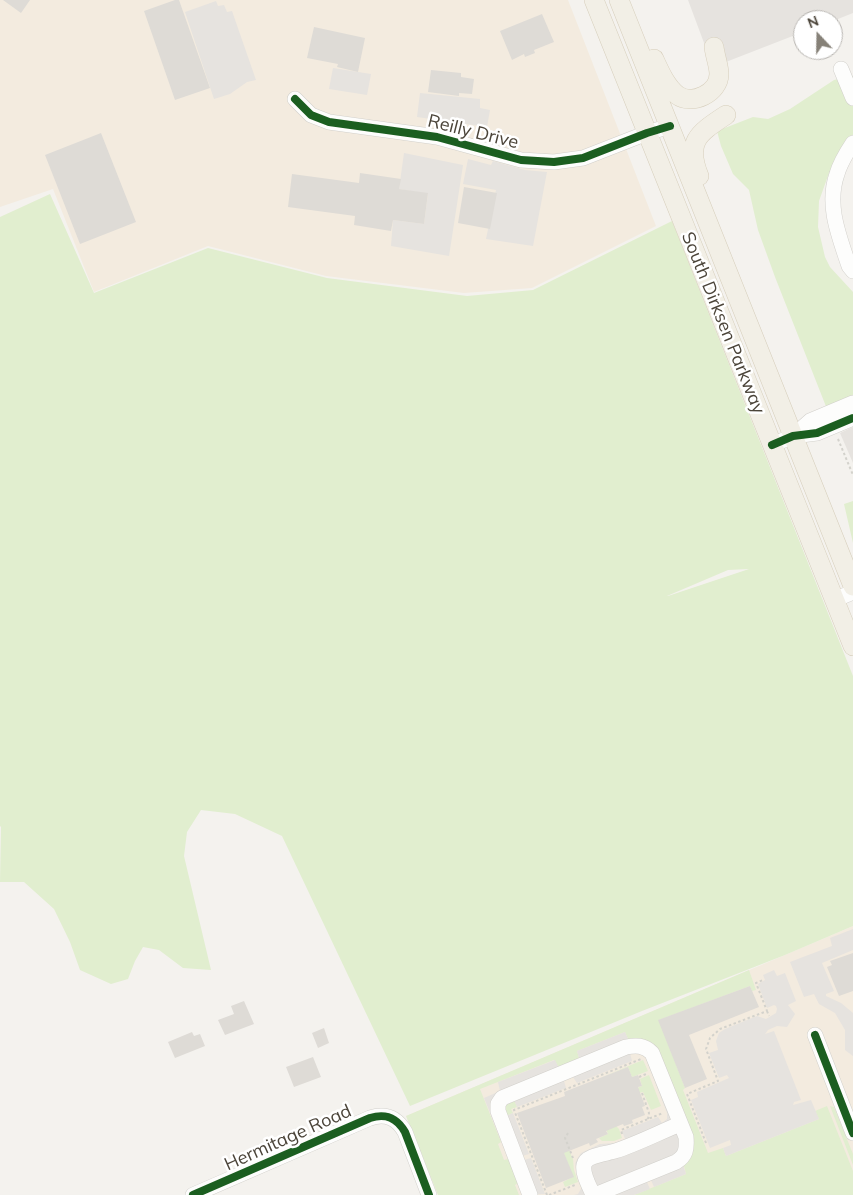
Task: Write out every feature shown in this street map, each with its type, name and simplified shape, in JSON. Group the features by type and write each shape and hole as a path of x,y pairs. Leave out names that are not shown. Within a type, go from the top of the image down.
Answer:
{"main road":[{"name":"South Dirksen Parkway","path":"594,0 853,646"},
{"name":"South Dirksen Parkway","path":"619,0 853,586"},
{"path":"625,0 635,16 661,75 670,88 684,99 697,98 710,92 716,85 719,76 714,47"},
{"path":"726,115 700,134 696,140 693,155 697,170 744,291 749,326"}],"street":[{"path":"841,69 853,98"},
{"name":"Reilly Drive","path":"295,99 311,115 329,122 438,137 521,160 534,161 554,162 583,158 670,126"},
{"path":"853,143 837,174 833,196 835,224 849,266 853,271"},
{"path":"793,436 810,421 853,403"},
{"path":"772,445 793,436 817,433 853,418"},
{"path":"834,600 853,592"},
{"path":"815,1035 853,1133"},
{"path":"530,1195 498,1111 498,1104 502,1098 509,1094 626,1047 642,1046 652,1053 680,1124 687,1149 681,1159 598,1194 584,1171 586,1161 680,1124"},
{"name":"Hermitage Road","path":"193,1195 370,1118 381,1116 396,1120 405,1132 430,1195"}],"path":[{"path":"836,432 853,475"},
{"path":"763,980 756,983 769,1016"},
{"path":"706,1143 687,1094 718,1082 706,1049 710,1038 720,1029 766,1011"},
{"path":"580,1183 548,1195 514,1110 644,1058"},
{"path":"639,1077 650,1073"},
{"path":"642,1093 649,1113 648,1119"},
{"path":"624,1138 621,1130 666,1112"},
{"path":"568,1133 564,1138 570,1146 571,1154 575,1161 577,1156"}],"shaded area":[{"path":"0,0 568,0 656,226 532,288 464,293 326,276 208,246 94,292 53,189 0,207"},
{"path":"688,0 853,0 853,13 843,17 843,10 793,10 793,36 713,67"},
{"path":"216,1 218,6 224,5 227,12 232,11 256,80 247,82 230,94 214,99 185,12"},
{"path":"333,68 371,74 367,95 329,89"},
{"path":"420,93 480,99 480,108 490,110 487,127 417,117"},
{"path":"404,153 463,165 449,256 391,246 393,220 424,224 428,194 399,189"},
{"path":"468,159 491,165 493,161 525,170 547,172 533,246 486,239 496,190 463,184"},
{"path":"853,427 853,463 840,433"},
{"path":"853,926 853,1195 438,1195 406,1116"},
{"path":"853,929 853,950 822,963 834,991 826,994 826,996 841,1003 853,1013 853,1056 845,1050 845,1030 835,1013 819,1004 814,994 804,997 790,962 832,946 830,938"},
{"path":"774,970 777,976 785,973 796,1001 788,1005 795,1014 787,1027 777,1026 768,1030 765,1034 774,1031 801,1100 794,1102 793,1105 811,1100 819,1119 726,1156 723,1148 731,1145 730,1140 710,1148 691,1100 698,1097 697,1092 729,1078 727,1075 719,1078 709,1053 718,1050 716,1041 719,1033 757,1016 766,1019 776,1013 776,1006 767,1008 758,984 765,980 763,975"},
{"path":"625,1032 628,1039 637,1039 690,1137 683,1165 686,1174 654,1187 651,1180 647,1182 650,1189 634,1195 574,1195 578,1194 582,1187 575,1164 581,1153 600,1144 615,1143 625,1139 622,1131 658,1117 662,1123 667,1119 667,1113 645,1056 639,1052 630,1053 632,1061 577,1083 573,1077 564,1081 566,1088 517,1107 514,1100 505,1106 506,1116 513,1113 529,1154 522,1156 524,1160 531,1158 545,1194 523,1195 484,1098 500,1091 498,1082 555,1060 560,1067 579,1058 577,1051"}],"green space":[{"path":"853,76 853,139 829,173 819,201 818,227 825,257 830,267 853,292 853,397 827,409 758,230 749,190 733,174 717,131 753,117 768,119 790,109 834,80"},
{"path":"50,194 94,293 208,248 327,278 467,296 533,290 672,221 853,676 853,926 410,1106 282,836 235,814 201,810 187,832 184,856 211,970 183,968 159,950 143,947 128,979 111,984 80,970 70,942 54,909 24,882 0,882 0,217","holes":["749,569 667,596 728,570"]},
{"path":"853,501 853,543 844,504"},
{"path":"749,970 756,990 752,991 750,986 659,1020 685,1088 683,1090 708,1153 723,1148 726,1156 819,1119 815,1111 827,1106 853,1171 853,1195 634,1195 686,1174 656,1052 628,1039 625,1032 577,1051 579,1058 560,1067 554,1060 480,1089 501,1142 498,1144 504,1160 508,1159 518,1183 515,1185 519,1195 438,1195 406,1116"},
{"path":"643,1060 648,1071 632,1077 628,1067 602,1077"},
{"path":"649,1075 661,1106 651,1110 643,1092 639,1093 637,1088 642,1086 640,1079"},
{"path":"514,1100 517,1107 511,1109 513,1113 506,1116 504,1108 506,1104"},
{"path":"830,1106 834,1107 853,1154 853,1165"},
{"path":"615,1125 619,1129 622,1138 614,1141 602,1141 599,1138 608,1134 606,1129"},
{"path":"555,1130 573,1159 578,1182 565,1187 563,1182 573,1177"}],"building":[{"path":"3,0 30,0 21,13"},
{"path":"179,0 210,88 175,100 144,11"},
{"path":"542,14 554,42 534,50 535,53 525,57 524,54 512,60 500,31"},
{"path":"314,27 365,38 358,72 337,67 338,64 307,58"},
{"path":"431,70 461,73 461,77 474,79 472,94 459,93 459,96 428,92"},
{"path":"101,133 136,222 80,244 45,155"},
{"path":"360,173 401,179 399,189 428,193 424,224 393,220 391,231 354,225 355,216 288,207 292,174 359,183"},
{"path":"464,187 497,193 490,229 458,223"},
{"path":"853,953 853,991 839,996 827,967 832,965 830,961"},
{"path":"750,986 759,1007 689,1035 707,1079 685,1088 658,1020"},
{"path":"244,1001 254,1024 225,1035 218,1020 234,1014 231,1006"},
{"path":"324,1028 329,1043 318,1048 312,1033"},
{"path":"192,1032 194,1036 200,1034 205,1046 175,1058 168,1042"},
{"path":"313,1057 321,1077 294,1087 286,1067"},
{"path":"628,1067 632,1077 638,1075 642,1086 638,1087 645,1106 642,1107 645,1115 632,1120 633,1123 624,1126 623,1124 606,1131 608,1134 596,1139 598,1142 590,1146 589,1143 564,1153 574,1177 546,1188 517,1113 565,1096 564,1092"}],"cycle path":[{"path":"295,99 311,115 329,122 437,137 521,160 554,162 583,158 670,126"},
{"path":"772,445 793,436 817,433 853,418"},
{"path":"815,1035 853,1133"},
{"path":"193,1195 370,1118 381,1116 395,1120 402,1127 429,1195"}]}
